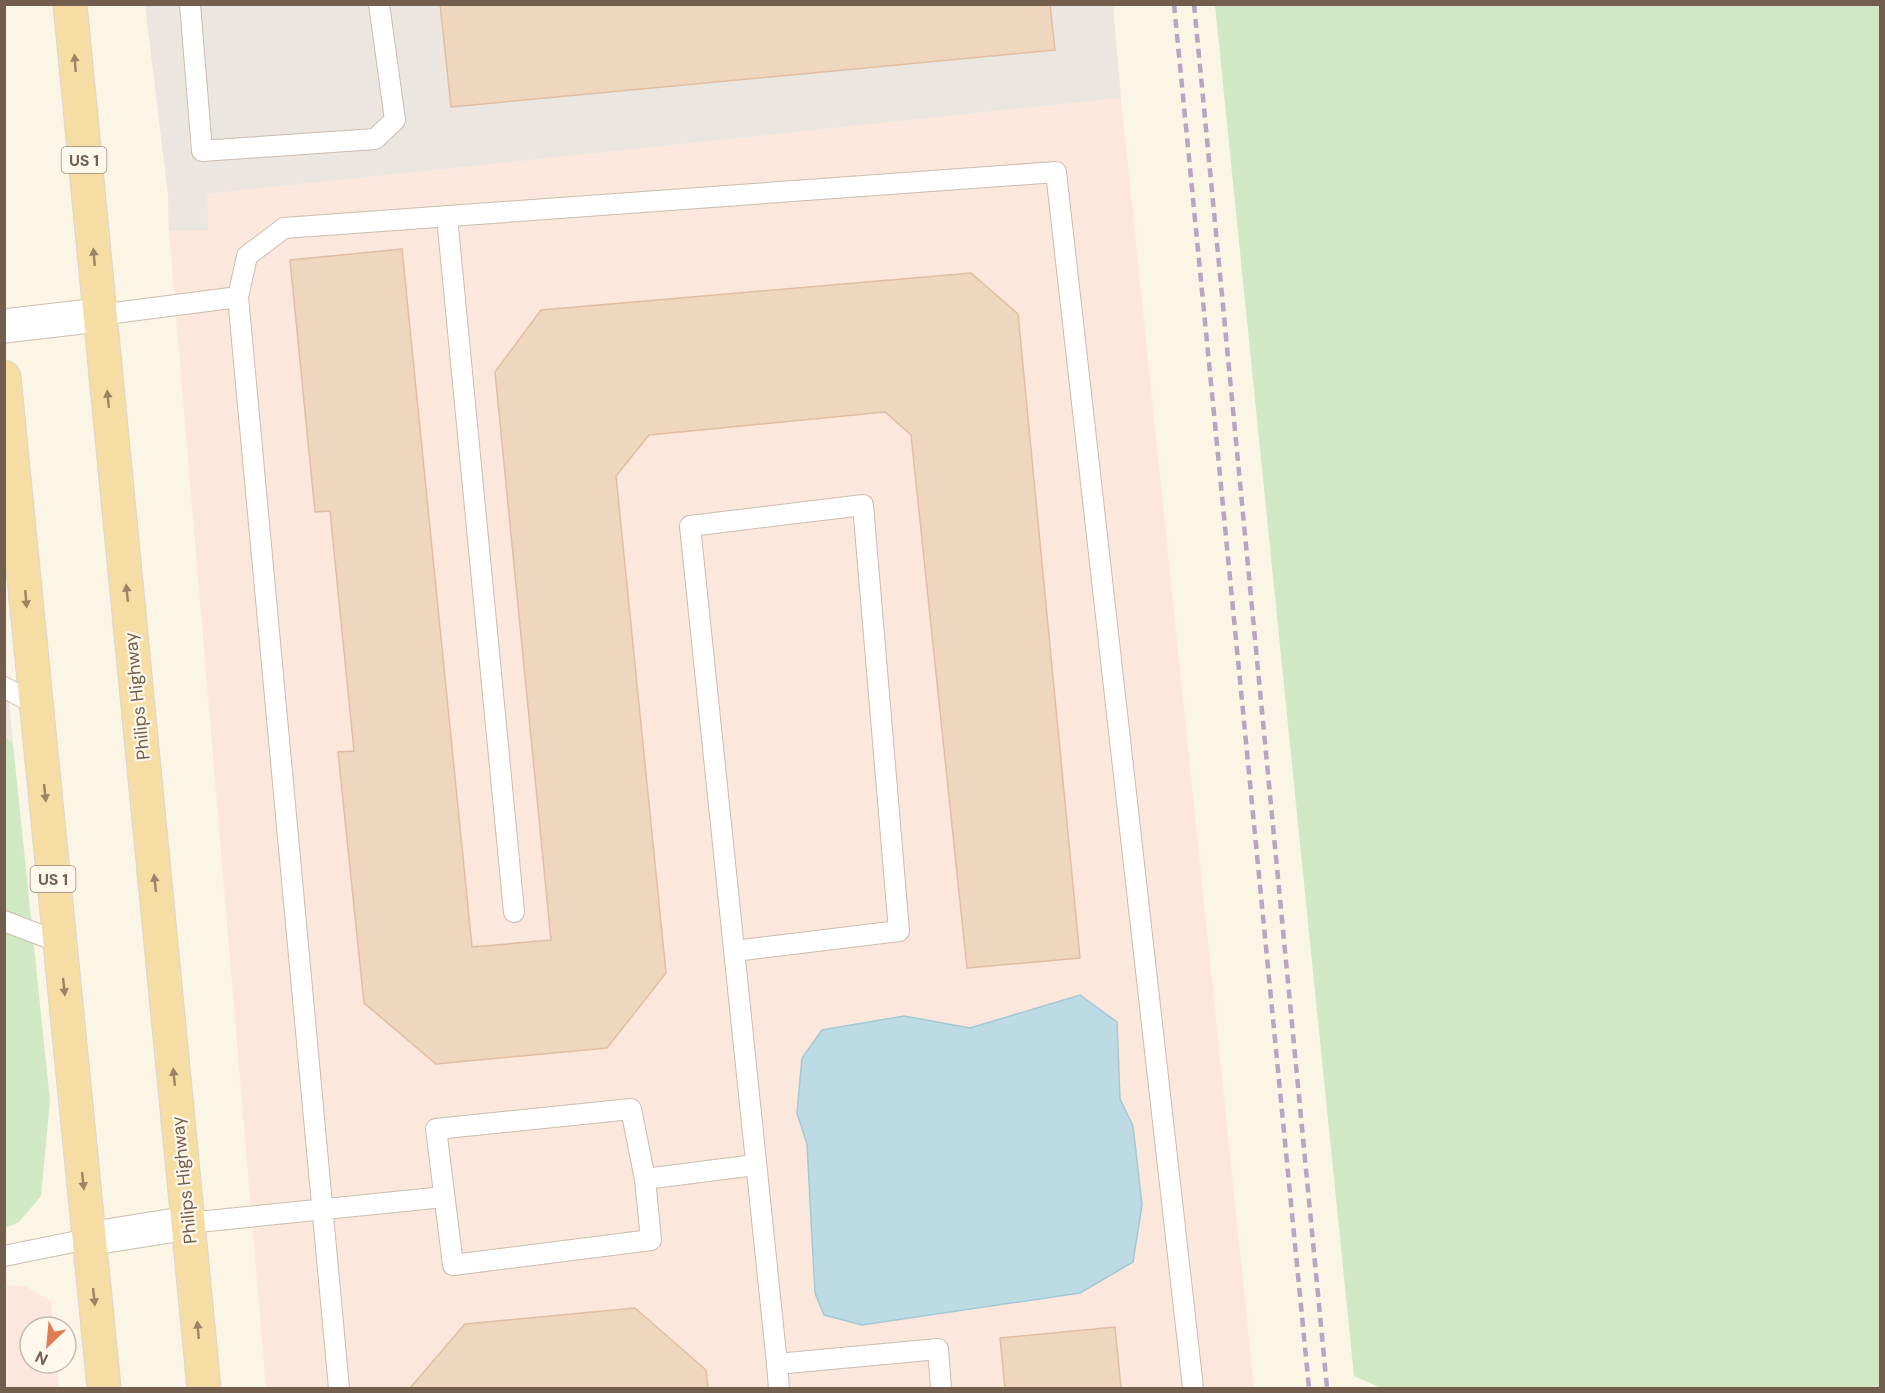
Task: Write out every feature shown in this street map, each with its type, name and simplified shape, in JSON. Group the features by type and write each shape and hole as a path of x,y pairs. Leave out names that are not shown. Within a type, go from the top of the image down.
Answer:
{"main road":[{"name":"Philips Highway","path":"70,4 204,1389"},
{"name":"US 1","path":"4,377 13,556 36,705 104,1389"}],"street":[{"path":"4,326 99,315"},
{"path":"88,1239 188,1223"}],"lane":[{"path":"190,4 202,151 375,139 395,120 379,4"},
{"path":"339,1389 238,297 247,256 284,228 1056,172 1193,1389"},
{"path":"447,217 514,912"},
{"path":"99,315 238,297"},
{"path":"734,951 899,931 862,505 690,526 779,1389"},
{"path":"4,687 36,705"},
{"path":"4,921 60,942"},
{"path":"631,1109 645,1179 651,1240 453,1265 436,1129 631,1109"},
{"path":"645,1179 755,1165"},
{"path":"188,1223 444,1197"},
{"path":"4,1256 88,1239"},
{"path":"777,1364 938,1349 941,1389"}],"shaded area":[{"path":"145,5 1113,5 1121,98 207,194 208,230 169,231 168,195"},
{"path":"1121,98 1254,1388 266,1388 169,231 207,229 207,194"},
{"path":"5,656 13,744 5,734"},
{"path":"5,1285 25,1286 51,1301 52,1315 18,1315 18,1375 58,1375 59,1388 5,1388"}],"green space":[{"path":"1215,5 1880,5 1880,1388 1381,1388 1354,1376"},
{"path":"4,734 13,744 50,1101 41,1196 19,1222 5,1228"}],"water":[{"path":"1080,995 1117,1022 1120,1099 1133,1126 1142,1205 1133,1262 1080,1293 862,1325 824,1315 815,1293 807,1144 797,1113 802,1058 822,1030 904,1016 970,1028"}],"building":[{"path":"440,4 1050,4 1055,50 451,107"},
{"path":"402,249 472,947 551,940 495,372 541,310 971,273 1018,314 1080,958 967,968 911,435 885,412 649,435 616,476 666,973 607,1048 436,1064 364,1003 338,752 354,751 330,511 315,512 290,260"},
{"path":"635,1308 706,1370 708,1388 410,1388 465,1324"},
{"path":"1115,1327 1121,1388 1005,1388 1000,1338"}],"railway":[{"path":"1174,4 1309,1388"},
{"path":"1194,4 1327,1388"}]}
